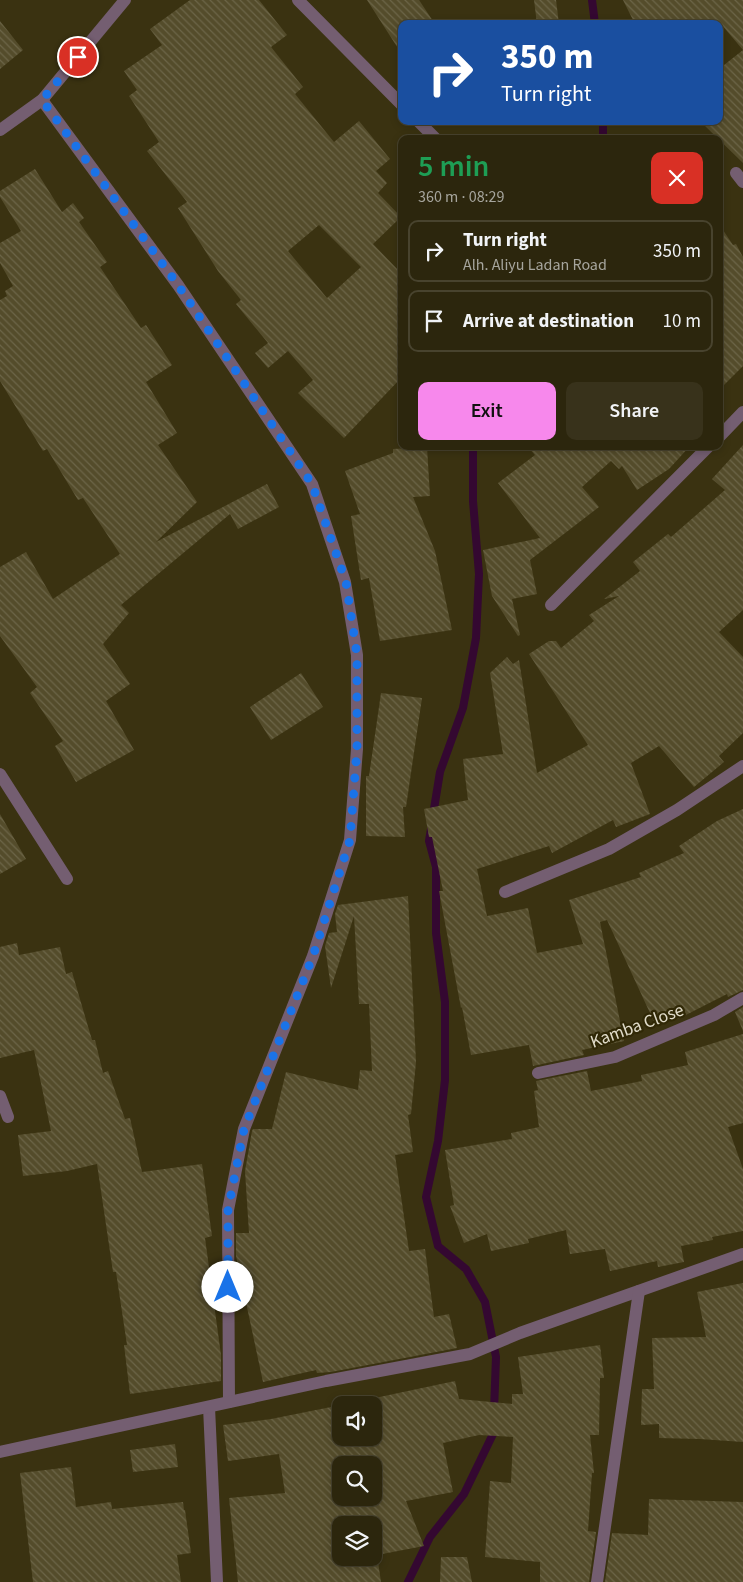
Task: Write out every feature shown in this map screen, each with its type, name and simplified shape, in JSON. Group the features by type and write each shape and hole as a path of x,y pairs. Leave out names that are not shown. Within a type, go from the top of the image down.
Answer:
{"street":[{"path":"0,130 42,100 125,0"},
{"path":"298,0 398,101"},
{"path":"42,100 178,285 312,484 346,582 357,655 357,749 350,840 313,956 244,1129 228,1210 229,1402"},
{"path":"422,125 432,135"},
{"path":"723,433 743,412"},
{"path":"551,605 705,450"},
{"path":"505,892 608,849 677,810 743,766"},
{"path":"0,774 67,879"},
{"name":"Kamba Close","path":"538,1073 615,1056 714,1016 743,998"},
{"path":"0,1096 8,1117"},
{"path":"0,1452 326,1381 470,1354 520,1333 743,1254"},
{"path":"596,1582 639,1291"},
{"path":"209,1406 217,1582"}],"building":[{"path":"190,0 259,0 287,35 271,47 303,87 295,94 334,142 359,121 390,159 376,171 387,183 378,193 398,214 398,220 373,244 398,270 398,381 344,438 298,393 313,380 288,351 268,368 255,353 268,343 236,304 241,300 218,271 178,208 187,202 147,151 159,142 129,96 137,90 124,71 162,45 150,29","holes":["319,225 361,267 327,298 288,251"]},
{"path":"367,0 419,0 432,20 398,20 398,48"},
{"path":"534,0 556,0 558,20 536,20"},
{"path":"623,0 743,0 743,50 723,26 723,20 633,20"},
{"path":"0,21 23,50 0,69"},
{"path":"743,50 743,163 723,143 723,135 714,135 704,125 723,125 723,66"},
{"path":"35,169 62,212 73,203 84,218 79,222 107,262 100,267 141,328 146,325 172,365 146,382 177,433 158,445 197,502 156,542 267,484 279,507 238,529 230,514 121,605 129,613 103,644 130,684 106,701 134,750 76,782 55,746 63,741 30,693 37,687 0,636 0,567 26,552 53,599 120,554 83,498 78,500 47,449 43,451 0,381 0,300 7,296 5,291 13,286 0,263 0,243 21,231 0,197 0,191"},
{"path":"723,230 733,245 736,244 743,257 743,366 723,386"},
{"path":"743,445 743,610 719,632 743,657 743,733 719,756 724,762 694,787 659,746 631,763 650,814 616,827 613,820 552,853 549,846 477,869 487,916 528,908 537,953 583,944 569,900 641,877 639,873 684,853 679,846 717,821 743,809 743,990 728,997 727,994 678,1019 677,1016 656,1026 607,920 600,922 624,1041 582,1050 584,1055 533,1066 529,1045 471,1055 439,891 443,891 424,809 468,800 463,759 503,754 490,673 507,657 513,664 519,660 537,773 588,745 529,654 549,641 556,641 561,648 594,621 589,615 619,596 604,599 640,571 633,562 668,534 671,537 725,490 712,479"},
{"path":"393,449 427,450 430,496 413,497 435,551 452,630 380,641 369,578 361,580 351,516 360,514 345,471 393,453"},
{"path":"531,450 686,450 669,469 637,490 622,466 619,469 611,461 582,487 599,507 530,560 537,594 512,599 520,635 518,636 492,596 483,550 540,538 498,483 535,455"},
{"path":"301,673 323,707 271,740 250,707"},
{"path":"381,693 422,698 406,807 403,807 405,837 366,836 366,776 369,776"},
{"path":"0,814 26,859 0,874"},
{"path":"408,896 416,1062 411,1114 408,1115 413,1152 395,1155 409,1251 425,1249 434,1317 449,1314 457,1348 331,1372 317,1373 316,1370 263,1382 236,1256 236,1233 249,1233 245,1171 252,1131 253,1129 272,1129 286,1072 358,1090 360,1070 372,1071 369,1004 359,1004 354,916 331,988 325,946 329,933 337,932 335,914 338,905"},
{"path":"17,943 19,955 60,947 66,974 72,972 92,1040 95,1040 103,1073 108,1071 125,1119 130,1118 142,1172 202,1164 212,1236 205,1238 221,1355 221,1381 130,1394 124,1345 127,1345 116,1272 113,1272 97,1164 67,1171 23,1176 18,1135 51,1131 34,1050 0,1058 0,947"},
{"path":"743,1007 743,1031 735,1012"},
{"path":"743,1034 743,1123 728,1127 743,1169 743,1231 712,1237 713,1240 681,1246 684,1262 658,1267 657,1261 610,1271 605,1249 570,1254 566,1230 528,1239 529,1243 491,1251 487,1234 464,1243 450,1206 454,1205 445,1150 512,1139 511,1133 539,1127 534,1091 538,1090 536,1081 587,1071 591,1091 642,1081 641,1075 688,1065 685,1052"},
{"path":"743,1283 743,1442 659,1438 659,1424 641,1425 642,1389 654,1389 652,1338 706,1337 697,1292"},
{"path":"600,1345 604,1378 600,1378 599,1435 590,1435 594,1473 592,1473 588,1531 596,1532 589,1582 540,1582 540,1562 485,1557 490,1481 511,1483 513,1437 479,1435 443,1443 453,1492 406,1501 424,1546 382,1554 382,1516 332,1516 332,1566 379,1566 381,1582 238,1582 229,1498 285,1493 279,1454 228,1461 223,1425 271,1419 332,1407 332,1446 382,1446 382,1397 455,1381 459,1399 512,1404 512,1394 523,1394 518,1357"},
{"path":"175,1444 178,1467 133,1472 130,1450"},
{"path":"71,1467 76,1507 111,1502 112,1509 183,1502 191,1553 177,1555 181,1582 33,1582 20,1473"},
{"path":"649,1499 743,1502 743,1582 605,1582 612,1533 648,1535"},
{"path":"441,1557 467,1557 472,1582 440,1582"}],"waterway":[{"path":"592,0 594,20"},
{"path":"603,125 603,135"},
{"path":"433,815 440,772 463,708 476,638 479,574 473,501 473,450"},
{"path":"431,829 429,841 436,867 436,933 445,1002 445,1080 438,1141 426,1197 438,1246 466,1269 485,1302 496,1357 494,1411"},
{"path":"408,1582 430,1537 464,1494 494,1432 494,1428"}],"route":[{"path":"78,57 42,100 178,285 312,484 346,582 357,655 357,749 350,840 313,956 244,1129 228,1210 228,1287"}]}
